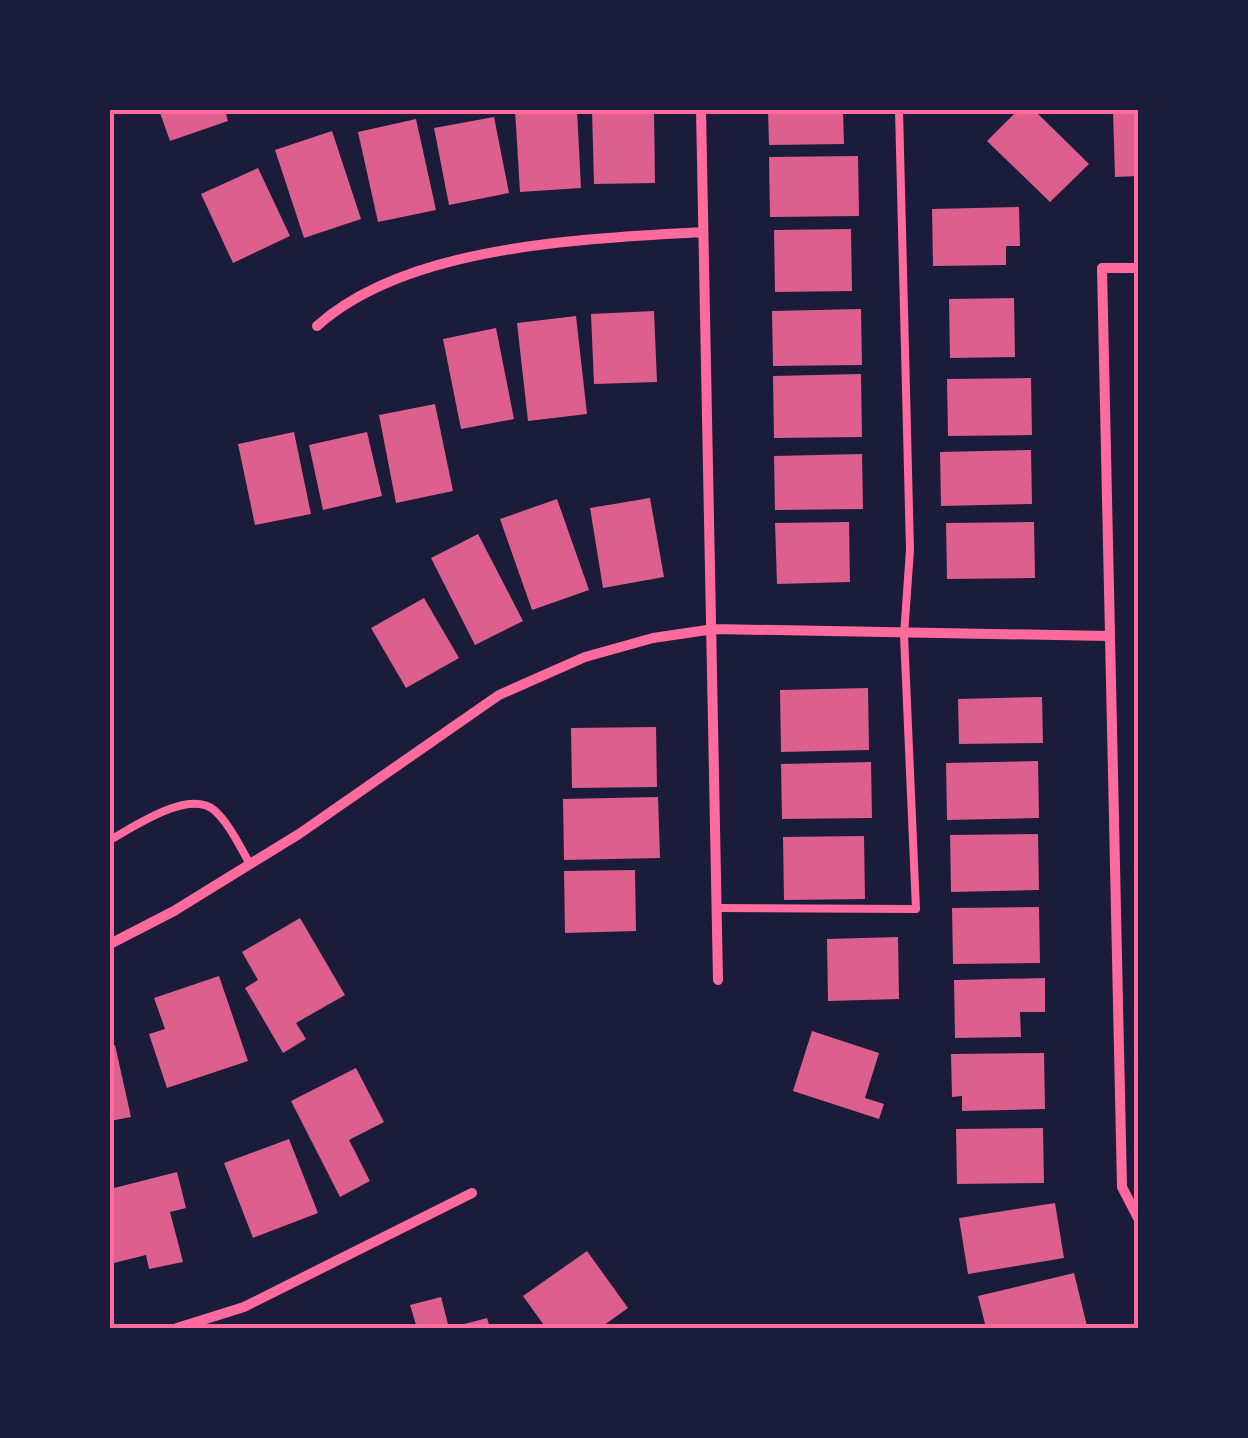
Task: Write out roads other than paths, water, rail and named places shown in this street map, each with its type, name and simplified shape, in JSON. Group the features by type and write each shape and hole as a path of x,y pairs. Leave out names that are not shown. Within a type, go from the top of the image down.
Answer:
{"street":[{"path":"701,110 718,980"},
{"path":"317,326 336,308 364,293 470,257 524,246 704,232"},
{"path":"1138,268 1102,268 1122,1187 1138,1218"},
{"path":"110,944 174,911 299,834 499,695 584,657 653,638 714,629 1109,636"},
{"path":"176,1328 244,1307 472,1193"}],"lane":[{"path":"717,908 916,908 904,634 910,550 899,110"},
{"path":"110,840 170,809 200,803 213,809 250,864"}]}
